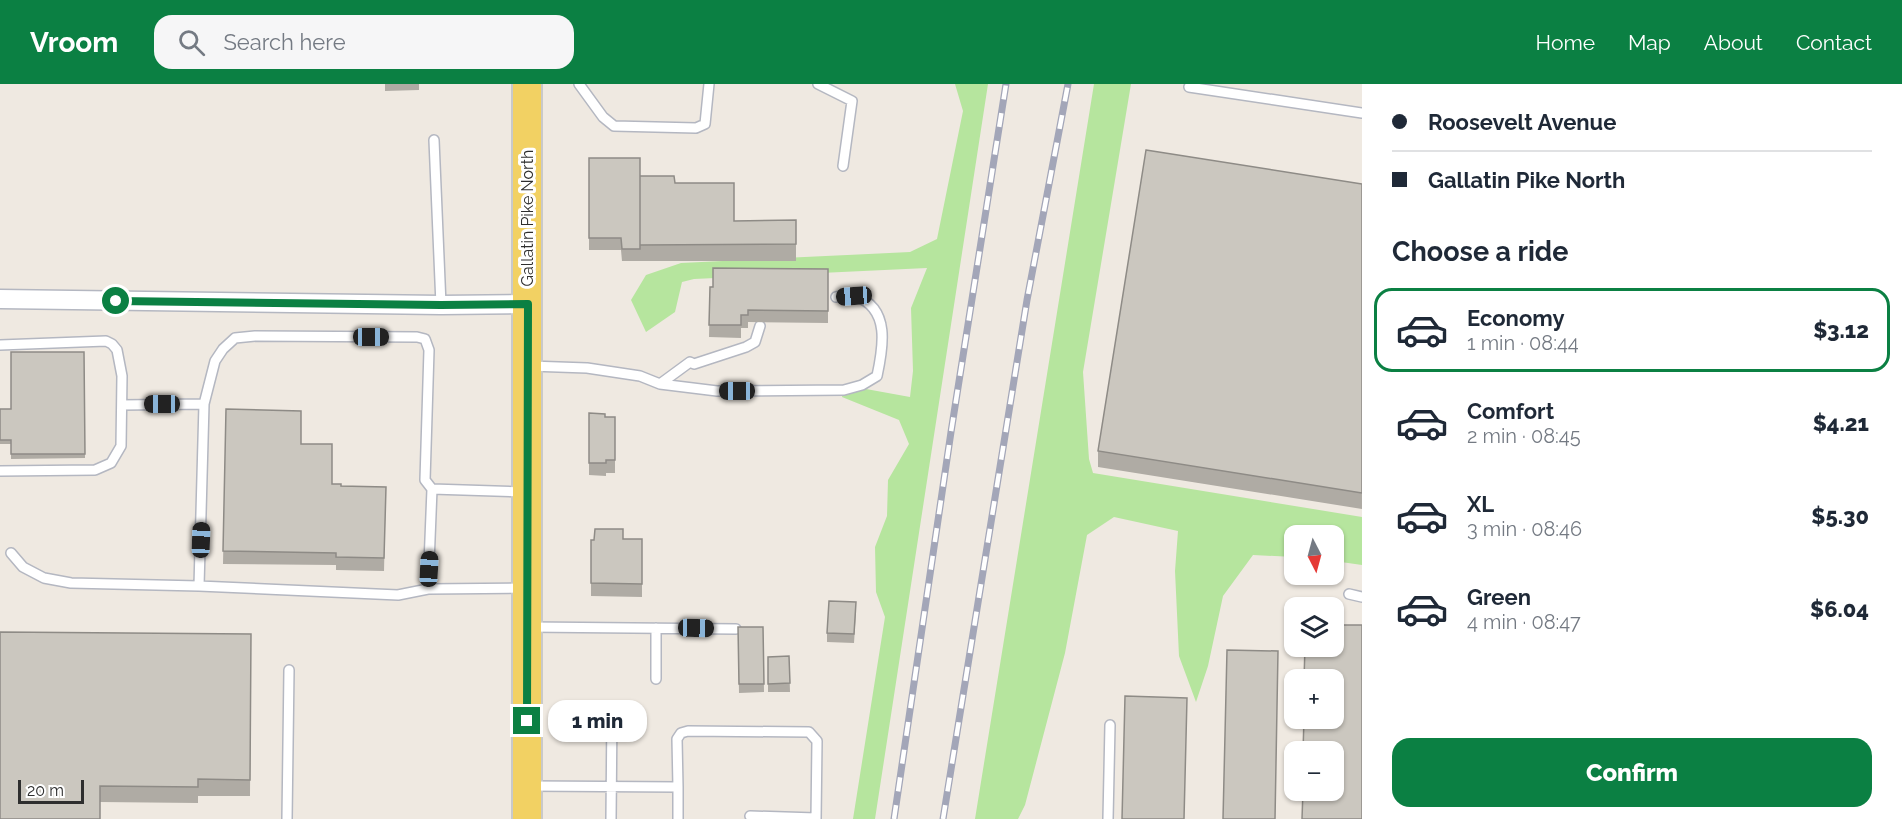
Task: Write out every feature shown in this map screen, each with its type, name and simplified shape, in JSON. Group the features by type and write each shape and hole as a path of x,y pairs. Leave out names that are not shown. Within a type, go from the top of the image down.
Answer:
{"main road":[{"name":"Gallatin Pike North","path":"527,84 527,819"}],"street":[{"path":"0,299 441,305 528,304"}],"lane":[{"path":"579,84 603,117 614,126 696,128 705,124 709,84"},
{"path":"818,84 852,101 843,165"},
{"path":"1189,87 1362,113"},
{"path":"434,140 441,305"},
{"path":"528,366 587,368 640,376 660,384 717,390 844,390 862,385 877,376 882,353 883,330 874,308 854,296 836,297"},
{"path":"660,384 690,362 694,364 747,347 755,342 760,326"},
{"path":"199,586 204,404 215,362 223,349 235,338 255,336 417,337 425,339 429,350 425,480 432,489 428,589"},
{"path":"0,345 106,341 117,350 122,376 121,446 111,463 95,470 0,471"},
{"path":"122,405 204,404"},
{"path":"432,489 527,492"},
{"path":"11,553 23,567 44,578 71,583 398,595 428,589 527,588"},
{"path":"1349,594 1362,597"},
{"path":"527,627 736,629"},
{"path":"656,628 656,679"},
{"path":"287,819 289,670"},
{"path":"611,819 612,711"},
{"path":"1108,819 1110,725"},
{"path":"678,819 677,739 681,733 720,730 809,732 817,741 816,818 750,816"},
{"path":"527,786 678,787"}],"green space":[{"path":"955,84 988,84 875,819 853,819 885,617 876,592 875,547 887,516 888,480 909,444 899,420 842,397 844,385 910,397 913,371 911,308 927,268 694,279 682,282 675,312 646,332 631,300 646,275 681,263 910,252 937,239 963,111"},
{"path":"1094,84 1131,84 1083,372 1089,459 1093,473 1362,517 1362,565 1344,562 1344,525 1284,525 1284,557 1253,555 1223,596 1208,666 1196,702 1179,656 1175,571 1178,531 1114,517 1087,535 1065,653 1025,805 1018,819 975,819"}],"building":[{"path":"1146,150 1362,184 1362,493 1098,451"},
{"path":"589,158 640,158 640,249 622,249 621,238 589,238"},
{"path":"640,176 674,176 675,183 734,183 734,221 796,220 796,244 640,245"},
{"path":"713,268 828,269 828,311 748,310 748,315 741,315 741,325 709,325"},
{"path":"11,352 84,352 85,454 11,454 11,440 0,440 0,409 11,409"},
{"path":"226,409 301,411 301,444 332,444 332,484 386,487 384,558 336,557 336,553 223,551"},
{"path":"589,413 615,417 615,460 606,460 606,463 589,463"},
{"path":"595,529 623,529 623,539 642,539 642,584 591,583 591,540 594,540"},
{"path":"829,601 856,602 854,634 827,633"},
{"path":"1344,625 1362,625 1362,819 1302,819 1303,801 1344,801 1344,741 1303,741 1304,729 1344,729 1344,669 1304,669 1305,657 1344,657"},
{"path":"738,627 763,627 764,684 739,684"},
{"path":"0,632 251,634 250,780 198,779 198,787 100,786 100,819 0,819"},
{"path":"1227,650 1278,651 1275,819 1223,819"},
{"path":"789,656 790,683 768,684 768,657"},
{"path":"1125,696 1187,698 1184,819 1122,819"}],"railway":[{"path":"894,819 951,432 1006,84"},
{"path":"943,819 1027,300 1068,84"}],"route":[{"path":"116,301 528,304 527,721"}]}
